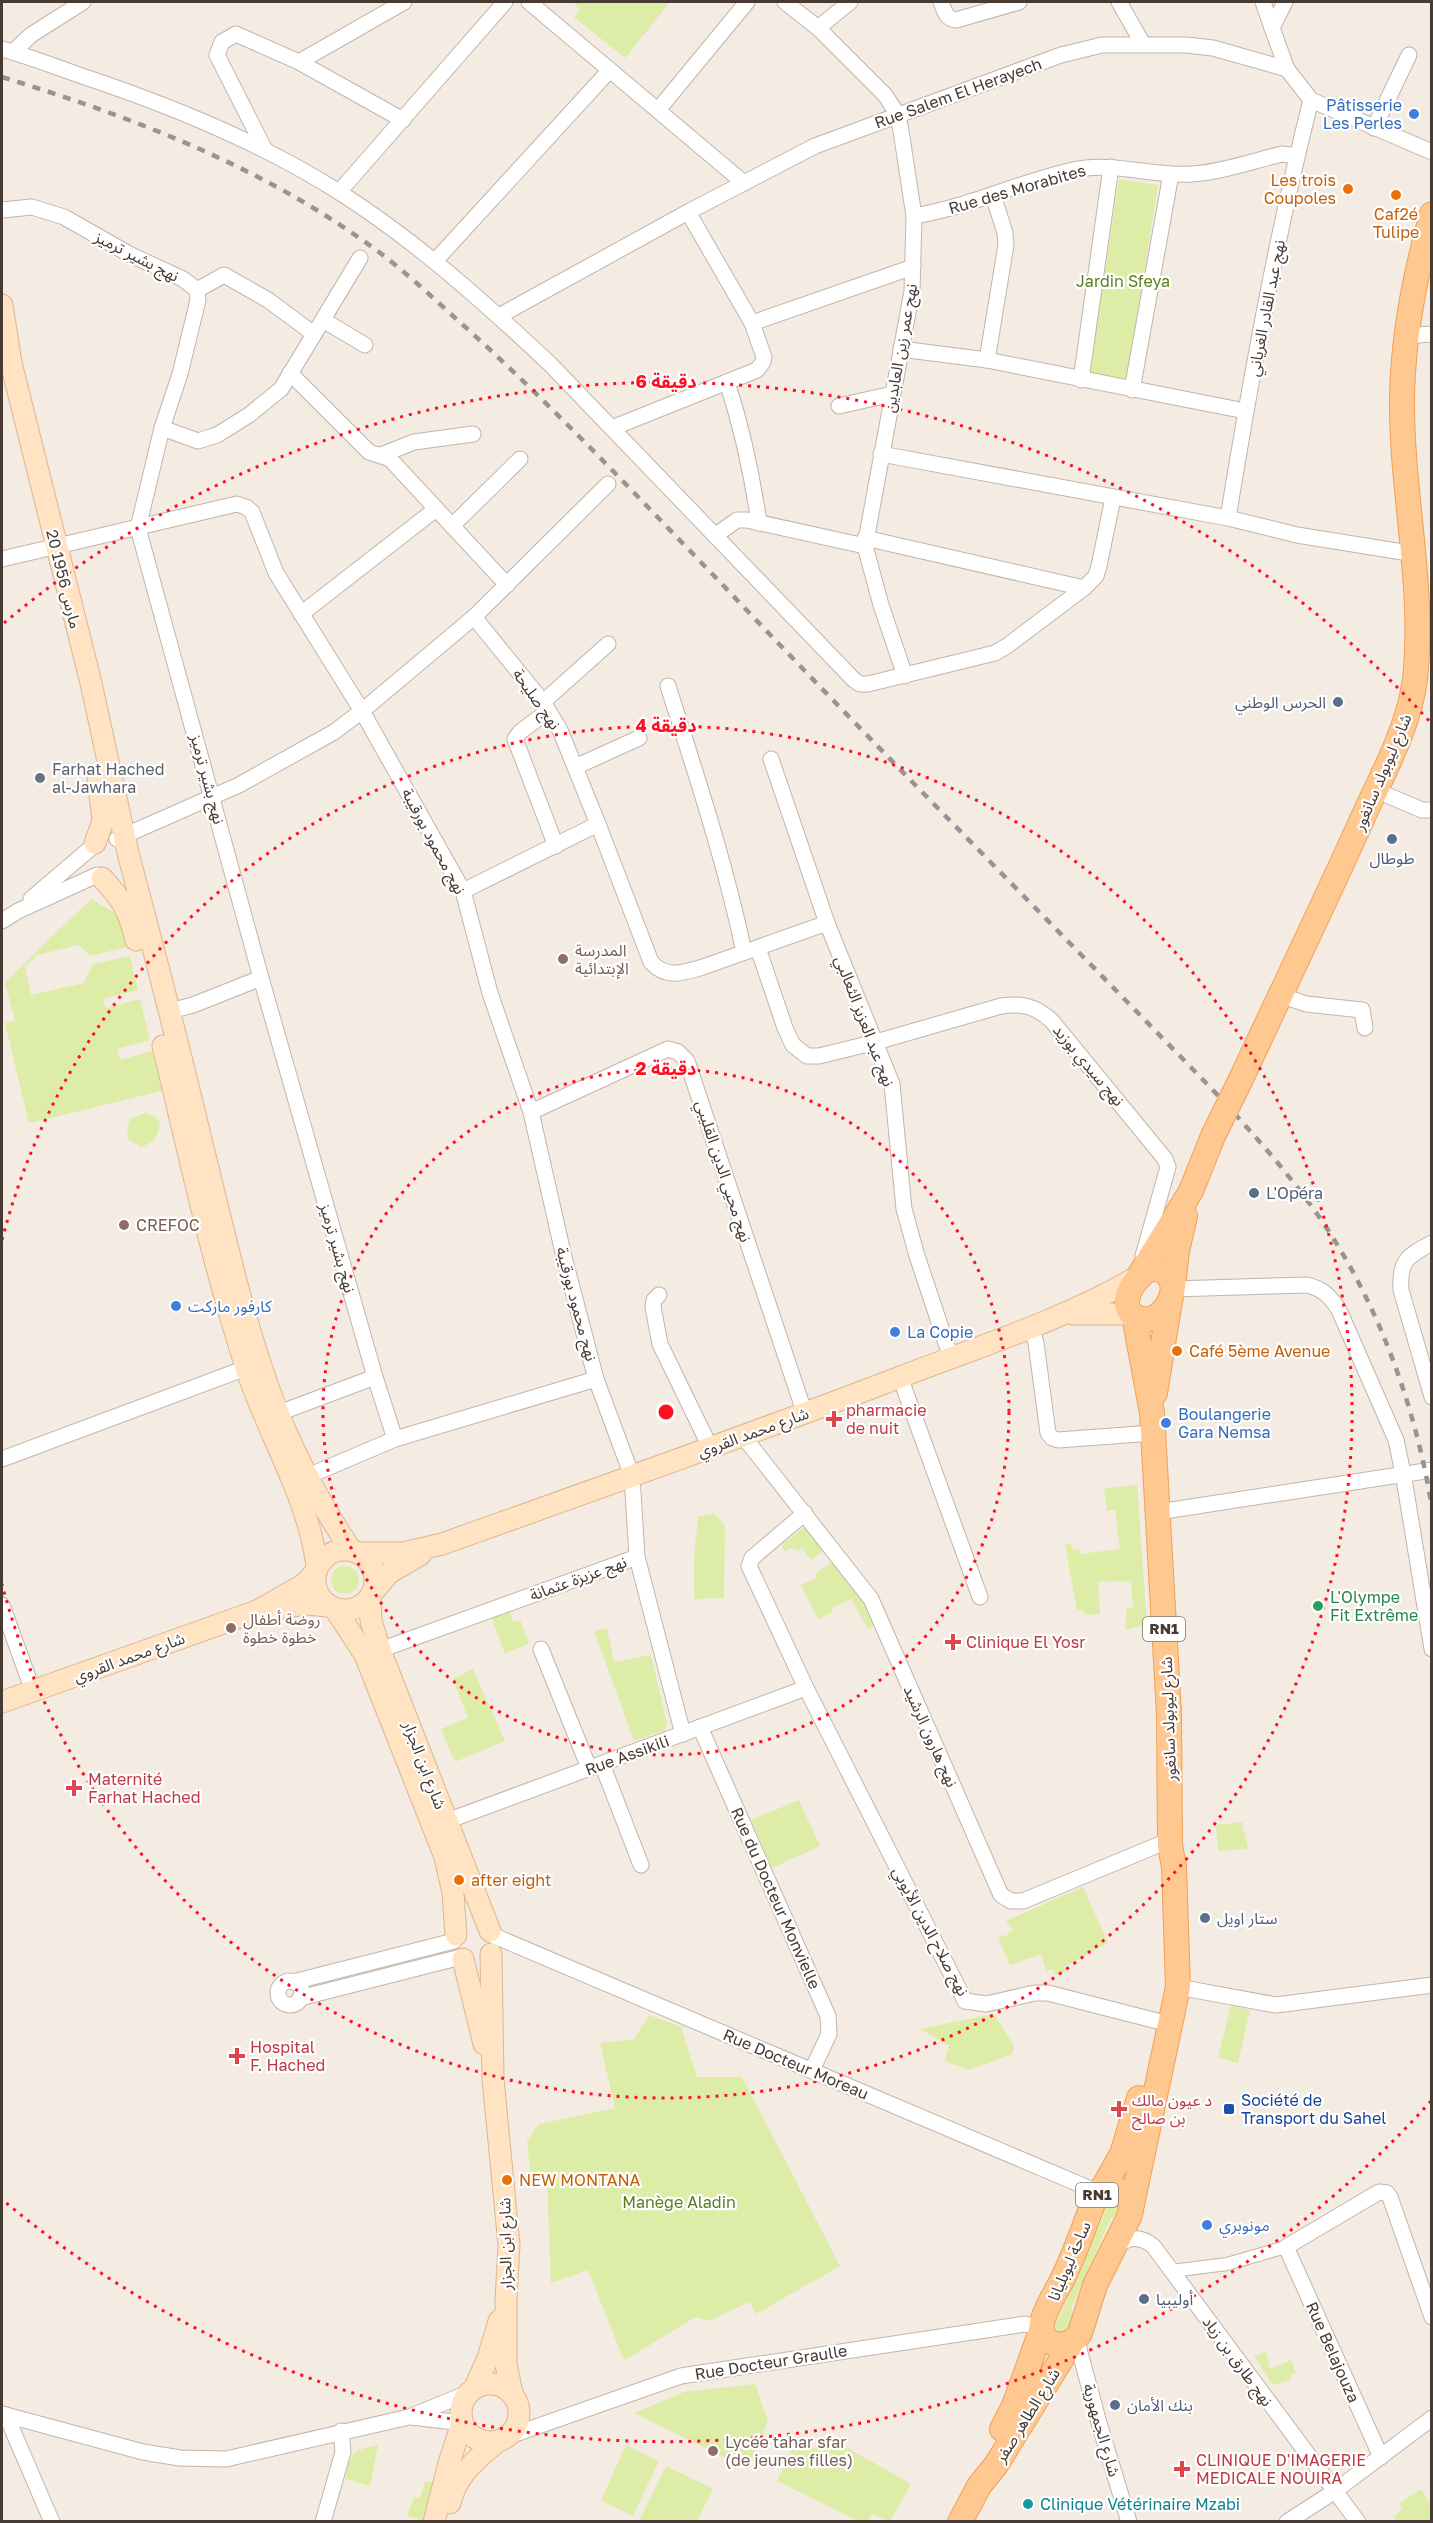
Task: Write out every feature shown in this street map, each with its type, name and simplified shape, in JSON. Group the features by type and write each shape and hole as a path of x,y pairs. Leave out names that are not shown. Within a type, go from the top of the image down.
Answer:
{"main road":[{"name":"شارع ليوبولد سانغور","path":"1152,1423 1177,1251 1191,1191 1213,1136 1376,790 1402,732 1423,674 1402,399 1405,336 1418,265 1431,218"},
{"name":"20 مارس 1956","path":"2,305 11,363 102,797 103,821 93,845"},
{"name":"20 مارس 1956","path":"2,380 49,548 91,683 125,847 170,1011 224,1232 253,1365"},
{"path":"99,876 115,878 121,875 128,864 125,847 105,838 93,845 88,859 89,865 99,876 123,901 129,914 209,1237 315,1546 316,1591 331,1607"},
{"name":"شارع ليوبولد سانغور","path":"1131,2209 1178,1987 1174,1867 1170,1842 1169,1714 1152,1423 1133,1315 1127,1304 1138,1276 1191,1191"},
{"path":"1133,1315 1147,1319 1160,1313 1172,1292 1166,1273 1160,1269 1153,1268 1138,1276"},
{"name":"شارع محمد القروي","path":"2,1702 257,1611 303,1585 323,1559 331,1553 403,1553 442,1544 806,1413 951,1358 1108,1294 1138,1276"},
{"name":"شارع محمد القروي","path":"1062,1314 1133,1315"},
{"path":"253,1365 333,1524 355,1552 366,1558 375,1574 372,1594"},
{"name":"شارع محمد القروي","path":"257,1611 307,1604 354,1609 372,1594 389,1573 442,1544"},
{"name":"شارع ابن الجزار","path":"372,1594 371,1621 380,1650 491,1940 493,2079 509,2245 506,2364 512,2393"},
{"name":"شارع ابن الجزار","path":"331,1607 365,1656 445,1857 453,1893 459,1948 493,2079"},
{"name":"شارع ليوبولد سانغور","path":"1100,2193 1122,2154 1142,2088 1157,2021 1163,1982 1166,1925 1163,1866 1170,1842"},
{"path":"472,1923 482,1925 491,1940 484,1960 476,1963 459,1948 463,1927 472,1923"},
{"name":"RN1","path":"1100,2193 1112,2188 1119,2189 1128,2197 1131,2209"},
{"name":"ساحة ليوبليانا","path":"1042,2328 1042,2322 1065,2274 1095,2198 1100,2193"},
{"name":"ساحة ليوبليانا","path":"1074,2340 1106,2260 1131,2209"},
{"name":"شارع ابن الجزار","path":"471,2390 488,2358 506,2301"},
{"path":"1042,2328 1044,2335 1054,2344 1066,2345 1074,2340"},
{"name":"شارع الطاهر صفر","path":"979,2486 987,2459 1014,2406 1042,2328"},
{"name":"شارع الطاهر صفر","path":"960,2522 979,2486 996,2465 1074,2340"},
{"path":"434,2522 462,2423 461,2407 471,2390 494,2384 512,2393 519,2408 517,2424 475,2460 458,2481 451,2498 446,2522"},
{"path":"462,2423 472,2437 480,2441 502,2439"}],"street":[{"path":"5,48 31,36 67,7 83,2"},
{"path":"299,62 404,2"},
{"path":"339,192 505,2"},
{"path":"529,2 744,183"},
{"path":"658,110 747,2"},
{"name":"نهج عمر زين العابدين","path":"785,2 818,27 885,95 898,115 914,216 912,291 865,542"},
{"path":"818,27 850,2"},
{"path":"940,2 945,14 950,19 956,20 1019,2"},
{"path":"1119,2 1143,44"},
{"path":"1263,2 1287,69 1311,100 1431,152"},
{"path":"1272,28 1285,2"},
{"path":"265,150 217,55 222,42 236,34 299,62 403,120"},
{"name":"Rue Salem El Herayech","path":"499,316 688,212 815,146 1080,49 1102,45 1186,45 1213,48 1287,69"},
{"path":"5,48 138,95 203,121 265,150 339,192 435,261 499,316 612,428 860,684 905,676 995,652 1007,646 1084,588 1096,576 1113,498"},
{"path":"1374,128 1409,55"},
{"path":"435,261 609,71"},
{"name":"نهج عبد القادر الغرياني","path":"1228,518 1245,411 1297,156 1311,100"},
{"name":"Rue des Morabites","path":"914,216 938,212 1074,170 1111,167 1171,174 1194,174 1282,154 1297,156"},
{"path":"1081,380 1111,167"},
{"path":"1132,390 1171,174"},
{"path":"987,360 1006,245 1005,233 993,195"},
{"name":"نهج بشير ترميز","path":"2,210 32,207 64,217 129,254 183,279 197,290 198,300 180,374 162,428 138,528 261,978 375,1377 395,1439"},
{"path":"612,428 757,369 763,362 752,323 688,212"},
{"path":"162,428 198,441 217,435 249,415 273,396 280,389 360,258"},
{"path":"752,323 913,267"},
{"path":"197,290 224,275 268,300 314,334"},
{"path":"323,320 365,345"},
{"path":"1405,336 1431,334"},
{"path":"901,349 987,360 1245,411"},
{"path":"290,373 369,452 390,459 507,585"},
{"path":"727,382 742,428 752,472 759,523"},
{"path":"839,406 892,394"},
{"path":"381,455 414,442 473,434"},
{"path":"881,454 1228,518 1297,535 1415,554"},
{"path":"452,526 520,459"},
{"path":"125,847 213,796 334,732 362,711 474,617 608,484"},
{"name":"نهج محمود بورقيبة","path":"2,560 237,504 252,512 276,573 362,711 463,891 490,993 531,1112 569,1280 596,1379 632,1476 637,1557"},
{"path":"302,614 436,509"},
{"path":"716,535 737,520 747,520 1084,588"},
{"path":"865,542 881,605 905,676"},
{"name":"نهج صليحة","path":"474,617 545,707 560,730 651,962 657,969 668,974 682,973 751,950"},
{"path":"556,846 515,739 608,644"},
{"path":"668,686 737,919 793,1045 807,1056 819,1056 876,1042"},
{"path":"575,767 639,738"},
{"name":"نهج عبد العزيز الثعالبي","path":"771,759 827,923 876,1042 893,1091 906,1219 951,1358"},
{"path":"1376,790 1422,810 1431,810"},
{"path":"463,891 598,824"},
{"path":"18,911 93,845"},
{"path":"2,921 18,911 99,876"},
{"path":"751,950 827,923"},
{"path":"170,1011 193,1005 261,978"},
{"path":"1280,995 1306,1004 1362,1010 1365,1029"},
{"name":"نهج سيدي بوزيد","path":"876,1042 1008,1005 1029,1005 1051,1020 1158,1149 1168,1167 1138,1276"},
{"name":"نهج محيي الدين القليبي","path":"531,1112 668,1049 678,1052 687,1060 806,1413"},
{"path":"1431,1243 1404,1262 1400,1274 1401,1290 1431,1396"},
{"path":"1172,1292 1307,1285 1319,1288 1330,1296 1339,1310 1396,1440 1431,1648"},
{"path":"659,1295 654,1300 653,1306 660,1344 710,1447"},
{"path":"1031,1326 1036,1343 1048,1433 1052,1438 1058,1440 1152,1423"},
{"path":"2,1459 253,1365"},
{"path":"279,1413 375,1377"},
{"path":"900,1377 980,1597"},
{"path":"308,1476 395,1439 596,1379"},
{"name":"نهج هارون الرشيد","path":"743,1436 864,1589 876,1608 1001,1895 1011,1901 1023,1901 1170,1842"},
{"path":"1158,1512 1431,1470"},
{"path":"805,1513 752,1558 749,1566 806,1688"},
{"name":"نهج عزيزة عثمانة","path":"380,1650 637,1557 683,1734"},
{"path":"2,1605 33,1691"},
{"path":"541,1649 641,1865"},
{"name":"Rue Assikili","path":"447,1821 806,1688"},
{"name":"نهج صلاح الدين الأيوبي","path":"806,1688 965,2001 986,2004 1035,1993 1048,1993 1157,2021"},
{"name":"Rue du Docteur Monvielle","path":"700,1727 828,2016 828,2034 813,2070"},
{"name":"Rue Docteur Moreau","path":"491,1940 813,2070 1100,2193"},
{"path":"459,1948 300,1998 291,2005 279,1999 280,1986 288,1982 459,1948"},
{"path":"293,1982 300,1988 300,1998"},
{"path":"1178,1987 1276,2005 1431,1985"},
{"path":"1172,2271 1227,2264 1286,2247 1379,2192 1387,2193 1431,2317"},
{"name":"نهج طارق بن زياد","path":"1106,2260 1125,2240 1141,2238 1154,2247 1358,2522"},
{"name":"Rue Belajouza","path":"1286,2247 1381,2457"},
{"name":"Rue Docteur Graulle","path":"502,2439 681,2376 1025,2324 1042,2328"},
{"name":"شارع الجمهورية","path":"1074,2340 1129,2522"},
{"path":"4,2414 143,2452 202,2460 226,2459 409,2417 471,2390"},
{"path":"4,2414 52,2522"},
{"path":"409,2417 462,2423"},
{"path":"1287,2522 1335,2491 1431,2418"},
{"path":"322,2522 343,2451 340,2431"}],"green space":[{"path":"573,2 670,2 625,58 574,17 580,10"},
{"name":"Jardin Sfeya","path":"1119,179 1158,185 1127,382 1089,376"},
{"path":"91,899 120,916 127,947 90,956 79,945 37,955 25,967 31,995 84,983 93,964 130,956 138,990 103,999 106,1008 140,999 150,1040 117,1049 120,1060 152,1051 162,1091 29,1123 5,1023 15,1021 5,982"},
{"path":"145,1113 154,1116 160,1123 155,1138 141,1147 129,1140 127,1130 130,1119"},
{"path":"1137,1485 1147,1624 1125,1630 1127,1608 1133,1607 1131,1581 1098,1582 1100,1614 1086,1615 1082,1610 1077,1611 1065,1545 1071,1544 1072,1550 1079,1549 1080,1554 1120,1549 1115,1510 1107,1511 1104,1488"},
{"path":"714,1514 725,1525 724,1598 694,1599 694,1557 698,1516"},
{"path":"805,1526 824,1550 811,1560 802,1548 798,1551 791,1548 785,1551 781,1546"},
{"path":"833,1561 867,1603 875,1624 868,1629 851,1599 832,1608 833,1612 819,1619 817,1617 801,1585 816,1578 815,1574"},
{"path":"345,1566 355,1570 359,1580 355,1590 345,1594 335,1590 331,1580 335,1570"},
{"path":"509,1610 513,1622 520,1620 529,1643 505,1654 491,1617"},
{"path":"607,1628 614,1662 651,1655 667,1724 665,1730 634,1741 594,1631"},
{"path":"473,1669 505,1741 455,1762 441,1729 468,1718 453,1679"},
{"path":"799,1800 820,1846 772,1868 751,1820"},
{"path":"1242,1822 1248,1849 1218,1851 1216,1825"},
{"path":"1083,1887 1108,1943 1064,1967 1066,1972 1056,1975 1054,1969 1046,1971 1041,1954 1010,1965 998,1938 1002,1935 1004,1937 1013,1930 1006,1921"},
{"path":"1231,2005 1250,2010 1238,2063 1218,2058"},
{"path":"994,2014 1014,2046 1012,2054 969,2070 944,2061 949,2046 920,2029"},
{"name":"Manège Aladin","path":"649,2015 681,2027 697,2077 742,2077 840,2266 756,2314 750,2302 709,2321 695,2317 624,2361 588,2270 551,2283 547,2177 531,2178 527,2141 539,2124 615,2108 600,2043 634,2039"},
{"path":"1116,2199 1120,2210 1110,2220 1072,2306 1073,2321 1067,2331 1058,2332 1055,2323 1103,2216 1105,2203"},
{"path":"1266,2352 1270,2369 1291,2360 1296,2373 1290,2375 1292,2379 1273,2385 1254,2356"},
{"path":"755,2384 768,2421 748,2469 634,2413 684,2392"},
{"path":"837,2442 911,2484 890,2521 872,2514 868,2521 858,2521 777,2481 793,2446 802,2451"},
{"path":"378,2445 370,2486 345,2479 354,2454 362,2449"},
{"path":"626,2445 659,2461 633,2516 601,2500"},
{"path":"666,2466 713,2489 697,2521 639,2521"},
{"path":"425,2481 435,2483 425,2521 407,2516 414,2497 420,2499"},
{"path":"1421,2489 1431,2504 1431,2521 1397,2521 1394,2517 1402,2509 1399,2504"}],"railway":[{"path":"2,77 99,109 194,147 286,192 330,218 407,275 496,356 625,483 1211,1088 1283,1169 1322,1221 1342,1253 1378,1322 1405,1395 1425,1470 1432,1508"}],"place":[{"name":"Pâtisserie Les Perles","path":"1414,114"},
{"name":"Les trois Coupoles","path":"1348,189"},
{"name":"Caf2é Tulipe","path":"1396,195"},
{"name":"الحرس الوطني","path":"1338,702"},
{"name":"Farhat Hached al-Jawhara","path":"40,778"},
{"name":"طوطال","path":"1392,839"},
{"name":"المدرسة الإبتدائية","path":"563,959"},
{"name":"L'Opéra","path":"1254,1193"},
{"name":"CREFOC","path":"124,1225"},
{"name":"كارفور ماركت","path":"176,1306"},
{"name":"La Copie","path":"895,1332"},
{"name":"Café 5ème Avenue","path":"1177,1351"},
{"name":"pharmacie de nuit","path":"834,1419"},
{"name":"Boulangerie Gara Nemsa","path":"1166,1423"},
{"name":"L'Olympe Fit Extrême","path":"1318,1606"},
{"name":"روضة أطفال خطوة خطوة","path":"231,1628"},
{"name":"Clinique El Yosr","path":"953,1642"},
{"name":"Maternité Farhat Hached","path":"74,1788"},
{"name":"after eight","path":"459,1880"},
{"name":"ستار اويل","path":"1205,1918"},
{"name":"Hospital F. Hached","path":"237,2056"},
{"name":"د عيون مالك بن صالح","path":"1119,2109"},
{"name":"Société de Transport du Sahel","path":"1229,2109"},
{"name":"NEW MONTANA","path":"507,2180"},
{"name":"مونوبري","path":"1207,2225"},
{"name":"أوليبيا","path":"1144,2299"},
{"name":"بنك الأمان","path":"1115,2405"},
{"name":"Lycée tahar sfar (de jeunes filles)","path":"713,2451"},
{"name":"CLINIQUE D'IMAGERIE MEDICALE NOUIRA","path":"1182,2469"},
{"name":"Clinique Vétérinaire Mzabi","path":"1028,2504"}]}
